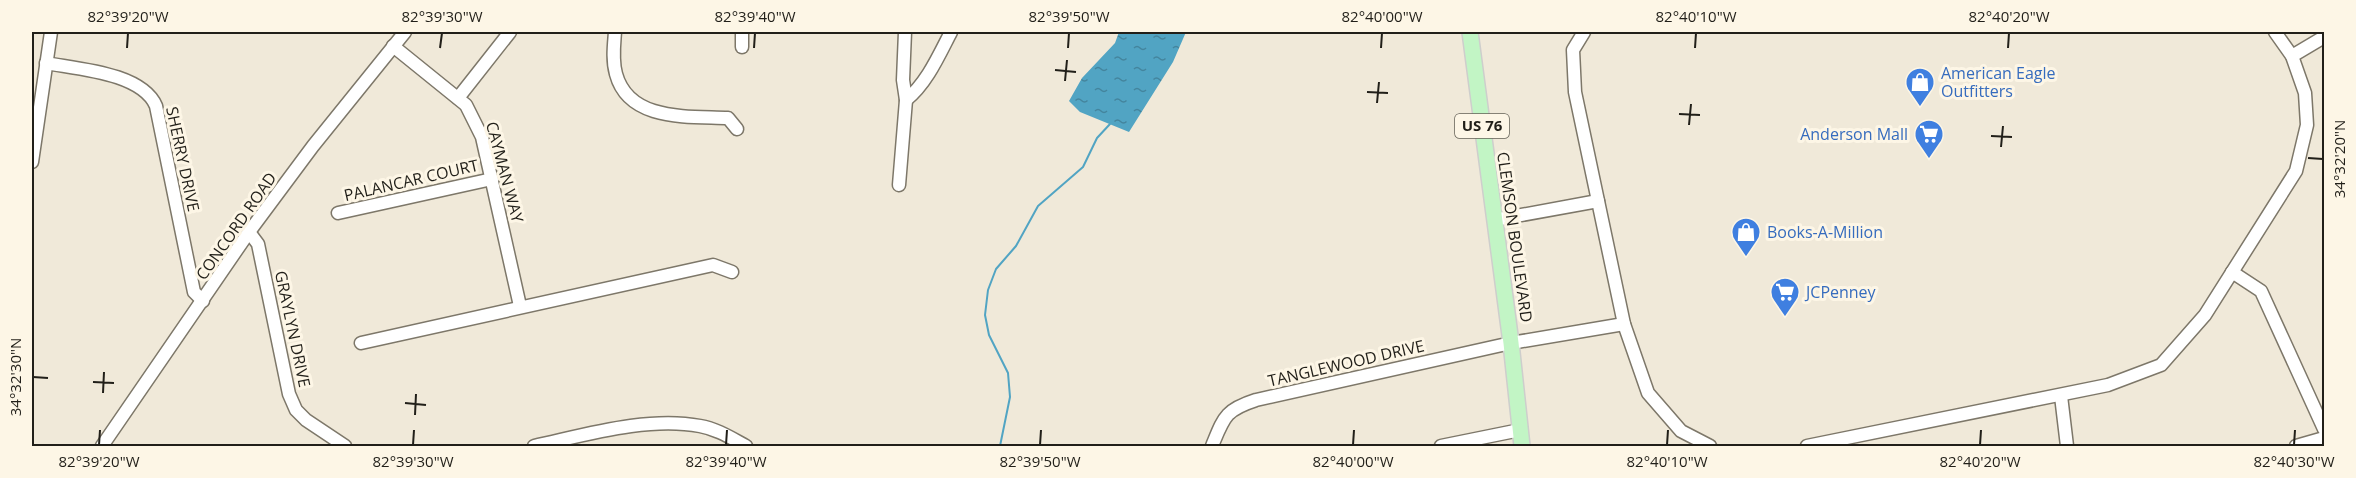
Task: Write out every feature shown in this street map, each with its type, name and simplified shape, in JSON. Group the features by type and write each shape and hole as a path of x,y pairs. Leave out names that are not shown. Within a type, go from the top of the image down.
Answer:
{"main road":[{"name":"CLEMSON BOULEVARD","path":"1470,32 1511,344 1522,447"}],"street":[{"path":"32,162 35,108 51,32"},
{"name":"CONCORD ROAD","path":"102,447 249,232 319,138 405,32"},
{"path":"458,98 510,32"},
{"path":"615,32 615,73 620,84 634,102 643,108 662,113 728,118 736,129"},
{"path":"742,32 742,47"},
{"path":"899,185 906,100 903,80 905,32"},
{"path":"906,100 915,93 951,32"},
{"path":"1584,32 1574,50 1575,92 1624,324 1648,393 1681,431 1710,447"},
{"path":"1807,447 2116,384 2161,365 2205,315 2297,167 2307,125 2305,93 2292,56 2275,32"},
{"path":"2292,56 2325,37"},
{"name":"CAYMAN WAY","path":"393,46 466,105 482,137 520,306"},
{"name":"SHERRY DRIVE","path":"46,63 128,80 151,95 156,106 194,292 203,301"},
{"name":"PALANCAR COURT","path":"338,213 492,179"},
{"path":"1494,220 1598,201"},
{"name":"GRAYLYN DRIVE","path":"249,232 258,244 289,394 296,410 313,426 345,447"},
{"path":"361,343 713,264 732,272"},
{"path":"2232,272 2260,291 2325,429"},
{"name":"TANGLEWOOD DRIVE","path":"1212,447 1223,420 1236,406 1351,378 1511,344 1624,324"},
{"path":"2061,396 2067,447"},
{"path":"534,447 643,424 664,423 699,426 719,432 746,447"},
{"path":"1442,447 1520,430"},
{"path":"2296,447 2325,438"}],"water":[{"path":"1119,32 1186,32 1173,62 1129,132 1080,112 1069,101 1082,78 1115,43"}],"waterway":[{"path":"1000,446 1010,397 1008,373 989,335 985,315 988,290 996,269 1016,246 1038,206 1083,167 1097,138 1110,124"}],"place":[{"name":"American Eagle Outfitters","path":"1920,108"},
{"name":"Anderson Mall","path":"1929,160"},
{"name":"Books-A-Million","path":"1746,258"},
{"name":"JCPenney","path":"1785,318"}]}
